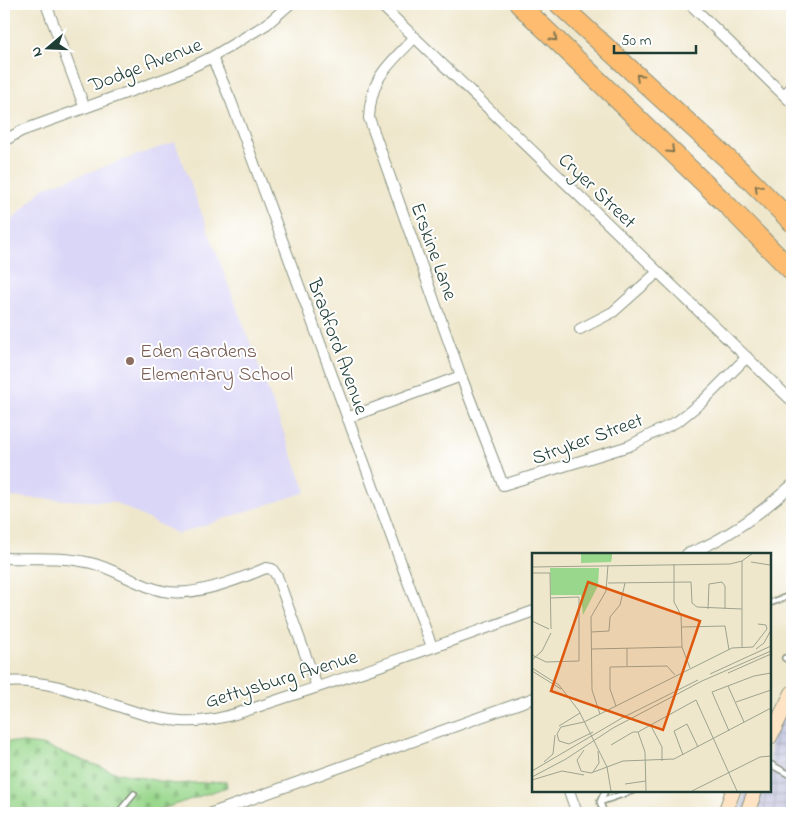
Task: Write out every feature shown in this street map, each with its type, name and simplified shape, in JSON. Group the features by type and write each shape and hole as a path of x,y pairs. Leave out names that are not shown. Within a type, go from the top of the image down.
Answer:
{"highway":[{"path":"519,4 729,206 792,271"},
{"path":"559,4 744,174 792,222"}],"main road":[{"path":"771,735 792,693"},
{"path":"725,813 733,792"},
{"path":"747,813 755,792"}],"street":[{"path":"46,4 84,106"},
{"name":"Dodge Avenue","path":"4,141 21,130 175,75 212,57 268,24 290,4"},
{"name":"Cryer Street","path":"380,4 792,401"},
{"path":"690,4 792,103"},
{"name":"Erskine Lane","path":"415,37 382,71 375,83 370,102 369,118 503,485"},
{"name":"Bradford Avenue","path":"212,57 234,110 432,647"},
{"path":"784,95 792,87"},
{"path":"580,329 613,312 658,272"},
{"name":"Stryker Street","path":"503,485 629,446 650,435 678,420 703,402 747,357"},
{"path":"348,418 462,376"},
{"path":"690,553 735,529 776,500 792,485"},
{"path":"4,558 81,561 95,564 162,591 180,594 198,591 266,568 272,569 277,576 317,688"},
{"name":"Gettysburg Avenue","path":"4,682 49,684 147,716 180,722 201,721 224,717 317,688 532,611"},
{"path":"212,813 532,699"},
{"path":"569,792 577,813"}],"lane":[{"path":"771,602 792,595"},
{"path":"785,658 792,662"},
{"path":"771,765 792,776"},
{"path":"604,813 600,802 605,792"},
{"path":"600,802 629,792"},
{"path":"118,813 134,794"}],"shaded area":[{"name":"Eden Gardens Elementary School","path":"175,142 306,492 178,534 114,502 4,497 4,229 43,188"},
{"path":"792,696 792,813 737,813 745,792 771,792 771,720"}],"green space":[{"path":"4,741 42,745 114,772 174,784 226,781 227,787 150,813 4,813"}],"place":[{"name":"Eden Gardens Elementary School","path":"130,361"}]}
